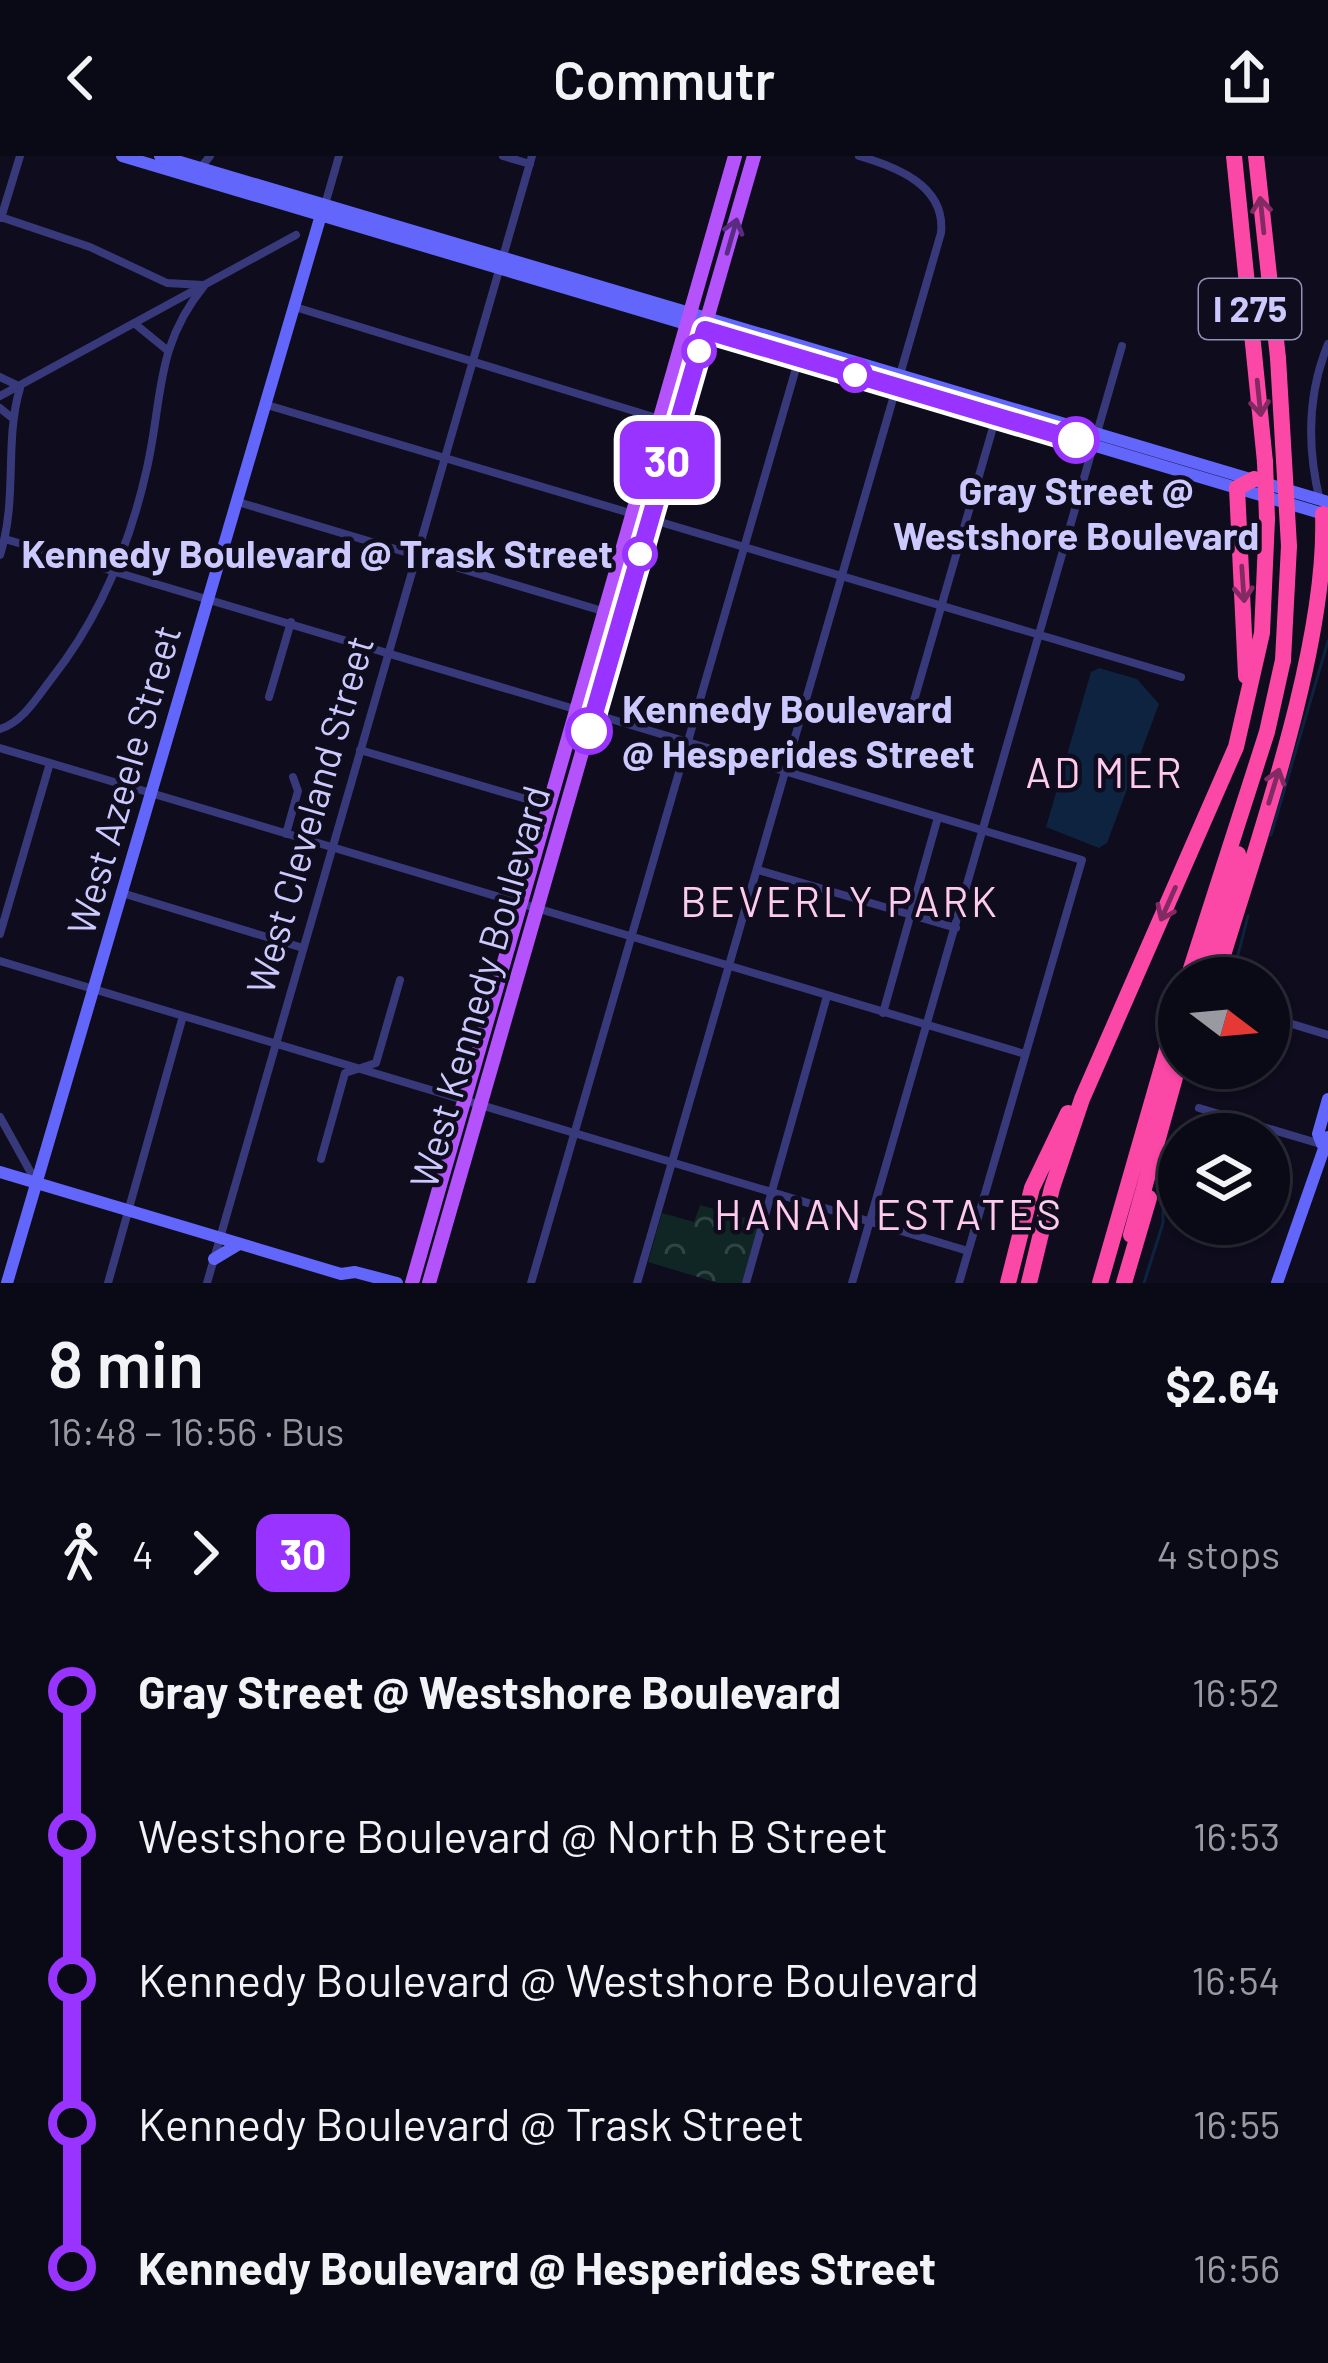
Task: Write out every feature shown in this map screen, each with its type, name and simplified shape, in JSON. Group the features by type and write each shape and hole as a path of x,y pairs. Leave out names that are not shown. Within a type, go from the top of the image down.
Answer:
{"highway":[{"name":"I 275","path":"1029,1283 1052,1188 1098,1060 1216,798 1256,674 1267,519 1265,462 1234,156"},
{"name":"I 275","path":"1195,957 1262,748 1283,660 1289,546 1278,358 1256,156"},
{"path":"1216,798 1239,720 1247,661 1237,488 1254,479"},
{"path":"1222,957 1308,668 1326,545 1325,507"},
{"path":"1209,957 1262,748"},
{"path":"1008,1283 1039,1171 1098,1060"},
{"path":"1100,1283 1158,1081"},
{"path":"1125,1283 1136,1210 1171,1089"},
{"path":"1125,1283 1183,1089"}],"main road":[{"name":"West Kennedy Boulevard","path":"428,1283 522,904 551,807 587,712 607,613 644,516 662,419 735,156"},
{"name":"West Kennedy Boulevard","path":"412,1283 538,910 580,763 586,715 754,156"}],"street":[{"path":"20,156 0,218 90,247 167,283 204,286"},
{"path":"122,156 201,166"},
{"path":"160,156 1096,440 1237,488 1325,507"},
{"name":"West Azeele Street","path":"7,1283 339,156"},
{"path":"503,156 531,160"},
{"path":"637,1283 943,218 928,192 902,171 859,156"},
{"name":"West Cleveland Street","path":"207,1283 531,160"},
{"path":"0,396 296,235"},
{"path":"0,729 28,709 85,637 114,572 148,466 167,350 179,316 204,286"},
{"path":"296,307 662,419"},
{"path":"134,323 167,350"},
{"path":"707,323 799,358 898,381 996,417 1254,479 1325,507"},
{"path":"1325,507 1310,436 1328,344"},
{"path":"853,1283 1122,346"},
{"path":"531,1283 799,358"},
{"path":"0,377 20,386"},
{"path":"0,555 15,471 11,417 20,386"},
{"path":"267,404 1180,677"},
{"path":"0,408 11,417"},
{"path":"913,704 996,417"},
{"path":"238,502 607,613"},
{"path":"5,539 1082,860 959,1283"},
{"path":"268,698 291,622"},
{"path":"0,748 1025,1054"},
{"path":"360,750 551,807"},
{"path":"0,934 50,763"},
{"path":"286,834 298,791 293,777"},
{"path":"883,1012 938,817"},
{"path":"758,869 956,928"},
{"path":"122,893 303,948"},
{"path":"0,961 968,1251"},
{"path":"321,1159 346,1073 376,1063 400,980"},
{"path":"746,1283 827,996"},
{"path":"108,1283 183,1016"},
{"path":"1290,1023 1328,1035"},
{"path":"1326,1142 1318,1134 1328,1099"},
{"path":"1199,1108 1326,1142"},
{"path":"0,1117 37,1183"},
{"path":"1277,1283 1326,1142"},
{"path":"0,1172 347,1278 355,1272 397,1283"},
{"path":"214,1259 240,1244"}],"green space":[{"path":"700,1205 760,1222 742,1283 718,1283 648,1262 662,1213 694,1222"}],"water":[{"path":"1099,668 1137,679 1159,704 1107,843 1099,848 1046,827 1091,672"}],"waterway":[{"path":"1271,835 1328,641"},
{"path":"1237,957 1248,916"},
{"path":"1144,1283 1158,1239"}],"bus line":[{"name":"30","path":"589,731 705,330 1076,440"}],"place":[{"name":"Gray Street @ Westshore Boulevard","path":"1076,440"},
{"name":"Kennedy Boulevard @ Trask Street","path":"640,554"},
{"name":"Kennedy Boulevard @ Hesperides Street","path":"589,731"}],"district":[{"name":"AD MER","path":"1105,773"},
{"name":"BEVERLY PARK","path":"840,902"},
{"name":"HANAN ESTATES","path":"889,1215"}]}
